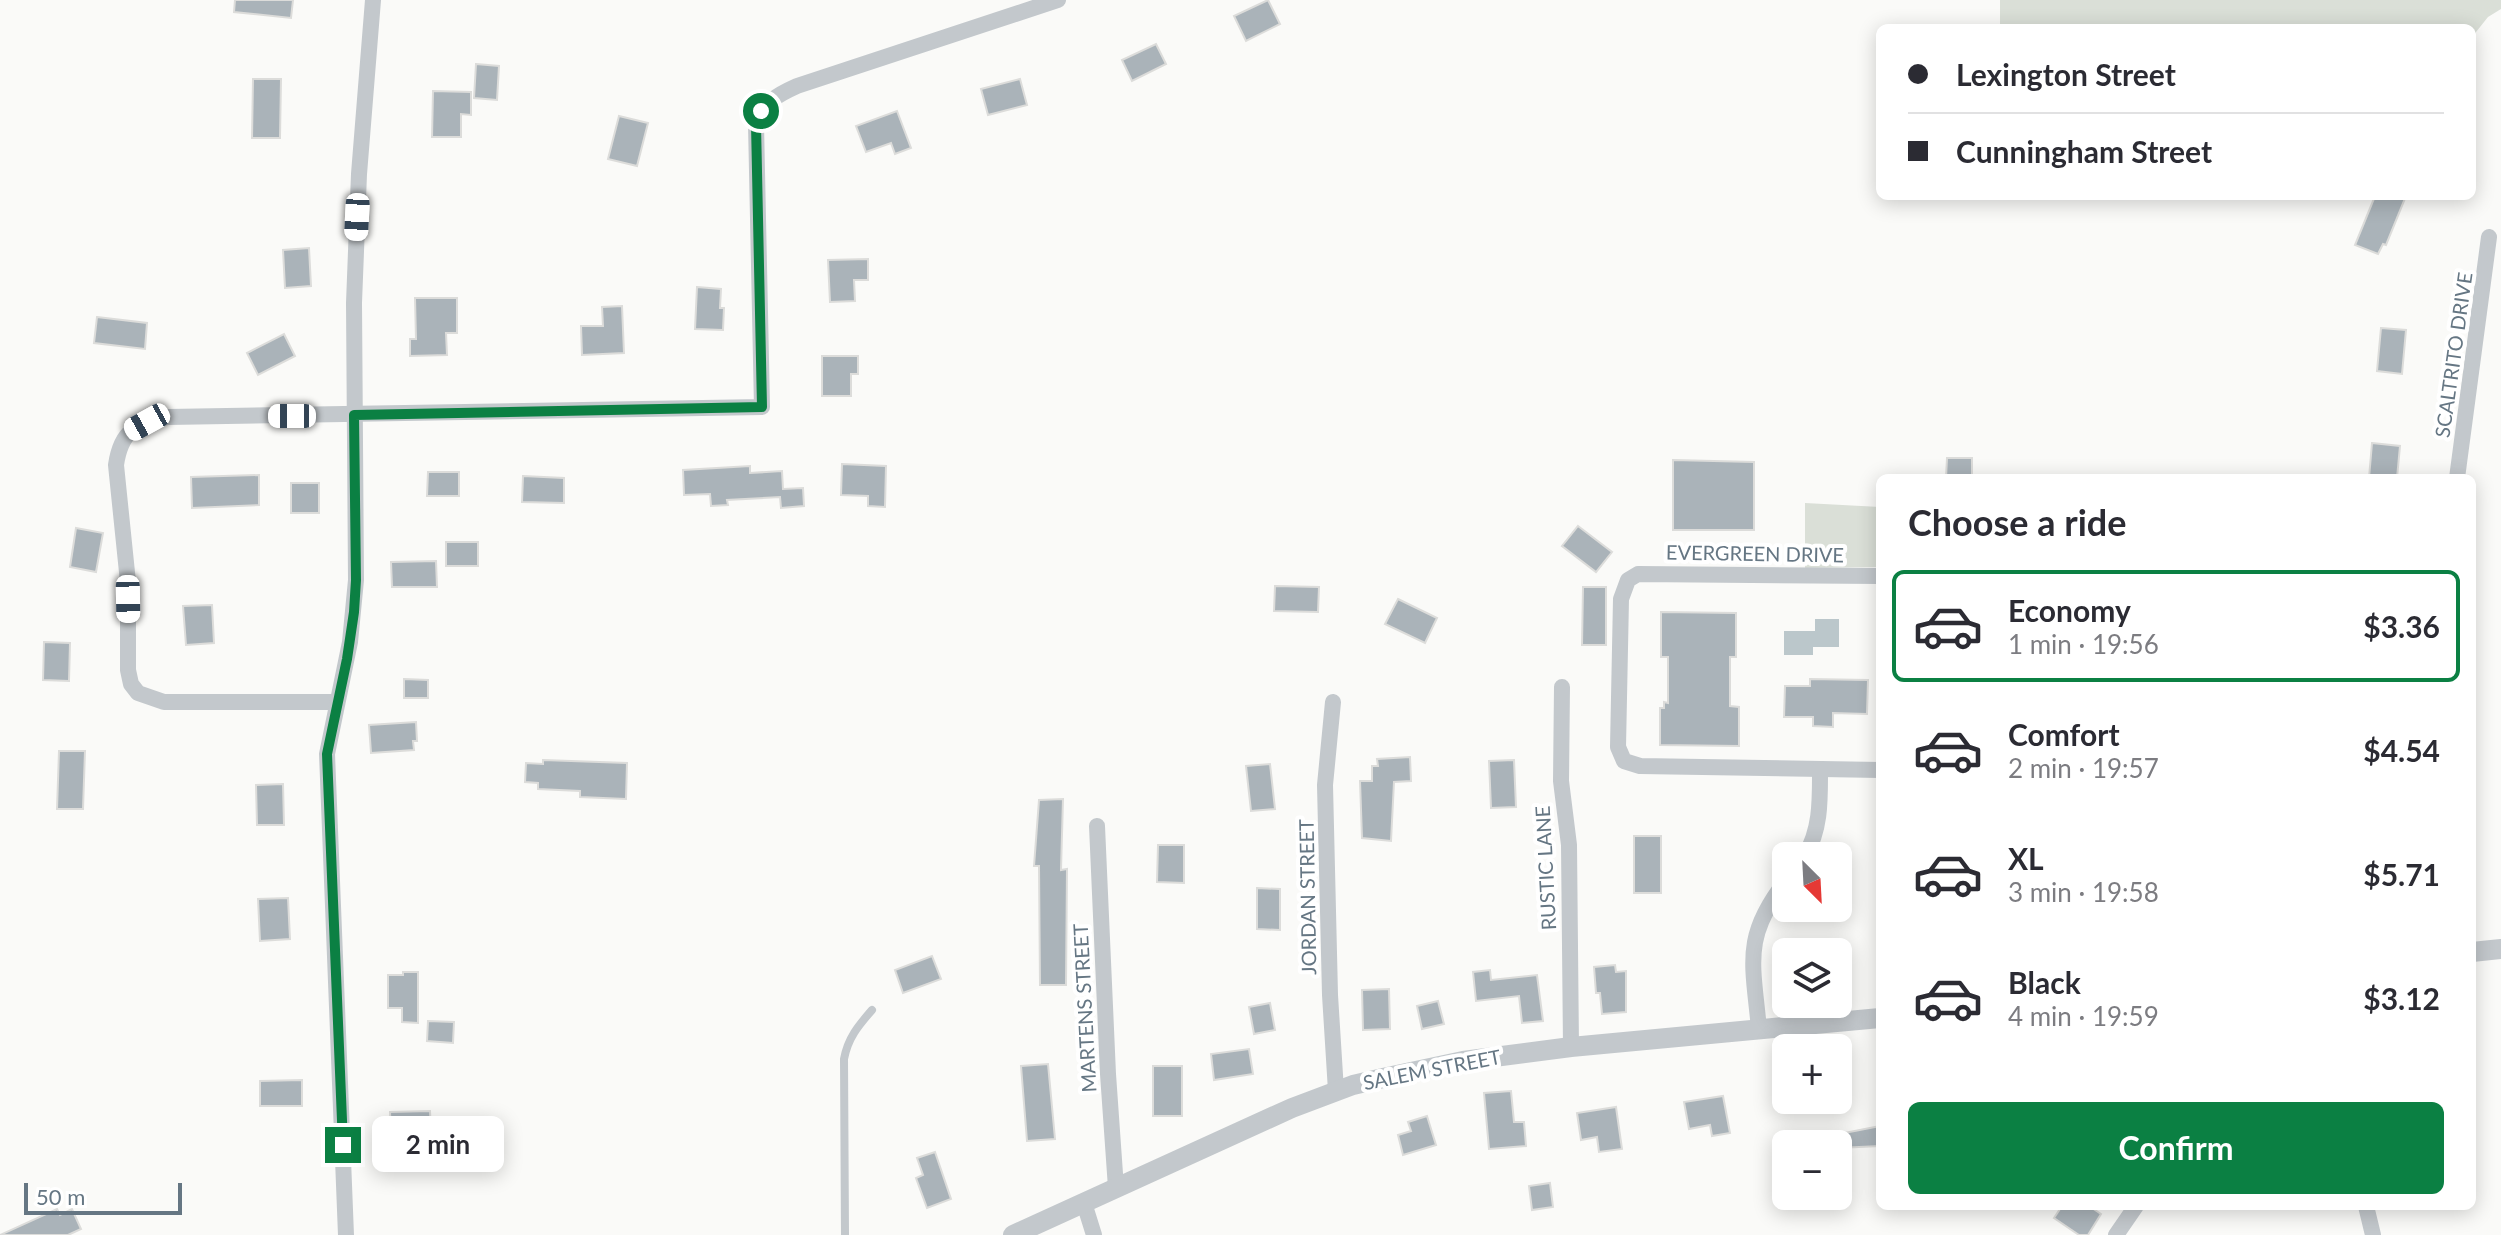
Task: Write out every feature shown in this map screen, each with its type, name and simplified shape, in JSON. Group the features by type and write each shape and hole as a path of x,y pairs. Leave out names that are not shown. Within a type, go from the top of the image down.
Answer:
{"street":[{"path":"346,1235 328,783 329,739 350,642 356,580 356,238 373,0"},
{"path":"337,702 164,702 138,693 131,684 128,670 128,582 116,465 119,445 132,430 147,422 168,417 762,407 756,124 761,111 770,100 797,86 1058,0"},
{"name":"SCALTRITO DRIVE","path":"2458,474 2489,237"},
{"name":"EVERGREEN DRIVE","path":"1876,576 1649,572 1628,580 1623,588 1618,747 1624,761 1640,766 1876,770"},
{"name":"RUSTIC LANE","path":"1562,687 1561,781 1569,845 1571,1047"},
{"name":"JORDAN STREET","path":"1333,702 1325,785 1330,995 1336,1091"},
{"path":"1813,842 1818,822 1820,769"},
{"name":"MARTENS STREET","path":"1097,826 1116,1188"},
{"path":"1759,1029 1753,970 1757,929 1772,900"},
{"path":"2476,952 2501,949"},
{"name":"SALEM STREET","path":"1013,1235 1292,1108 1336,1091 1416,1070 1571,1047 1876,1018"},
{"path":"1084,1203 1094,1235"},
{"path":"2116,1235 2133,1210"},
{"path":"2367,1210 2373,1235"}],"lane":[{"path":"845,1235 844,1059 846,1044 854,1030 872,1010"}],"shaded area":[{"path":"2000,0 2501,0 2501,9 2488,17 2476,32 2476,24 2000,24"},
{"path":"1805,503 1876,507 1876,567 1805,568"},
{"path":"1815,619 1839,619 1839,647 1813,647 1813,655 1784,655 1784,631 1815,631"}],"building":[{"path":"235,0 293,0 291,18 234,12"},
{"path":"1268,0 1280,24 1246,41 1234,16"},
{"path":"1156,44 1166,64 1132,81 1122,60"},
{"path":"476,64 499,66 497,100 474,98"},
{"path":"253,79 281,79 280,138 252,138"},
{"path":"1020,79 1027,105 988,115 981,89"},
{"path":"433,91 471,92 471,115 461,114 461,137 432,137"},
{"path":"897,111 911,148 895,154 891,143 866,152 856,126"},
{"path":"619,116 648,123 637,166 608,159"},
{"path":"2373,200 2404,200 2386,245 2383,244 2378,254 2355,245"},
{"path":"309,248 311,286 285,288 283,250"},
{"path":"868,259 868,280 854,280 855,301 830,302 828,260"},
{"path":"697,287 721,289 723,330 695,329"},
{"path":"415,298 457,298 457,333 446,333 447,355 410,356 410,339 416,339"},
{"path":"622,306 624,353 582,355 581,326 603,326 602,307"},
{"path":"97,317 147,323 145,349 94,343"},
{"path":"2381,328 2406,330 2402,374 2377,371"},
{"path":"284,334 295,356 258,375 247,353"},
{"path":"822,356 858,356 858,374 851,374 851,396 822,396"},
{"path":"2372,443 2400,446 2397,474 2369,474"},
{"path":"1947,458 1972,458 1972,474 1946,474"},
{"path":"1673,460 1754,462 1754,530 1673,530"},
{"path":"842,464 886,466 885,507 868,506 868,496 841,495"},
{"path":"750,466 750,473 782,471 783,489 803,488 804,506 781,508 780,497 727,500 728,505 711,506 710,494 684,495 683,470"},
{"path":"428,472 459,472 459,496 427,496"},
{"path":"259,475 259,505 192,508 191,477"},
{"path":"523,476 564,478 564,503 522,502"},
{"path":"291,483 319,483 319,513 291,513"},
{"path":"1578,526 1612,552 1596,572 1562,546"},
{"path":"76,528 103,533 96,572 70,567"},
{"path":"446,542 478,542 478,566 446,566"},
{"path":"436,561 437,587 392,587 391,562"},
{"path":"1275,586 1319,587 1318,612 1274,611"},
{"path":"1583,587 1606,587 1606,645 1582,645"},
{"path":"1398,599 1437,618 1425,643 1385,624"},
{"path":"212,605 214,643 186,645 183,606"},
{"path":"1661,612 1736,613 1736,657 1730,657 1730,706 1739,707 1739,746 1660,745 1660,708 1664,708 1664,702 1668,703 1668,657 1661,657"},
{"path":"44,642 70,643 69,681 43,680"},
{"path":"404,679 428,680 428,698 404,698"},
{"path":"1810,679 1868,680 1867,714 1833,713 1833,727 1813,726 1813,717 1784,717 1785,686 1810,686"},
{"path":"416,722 414,750 371,753 369,725"},
{"path":"59,751 85,751 83,809 57,809"},
{"path":"1410,757 1411,781 1394,782 1391,841 1362,838 1360,781 1372,781 1372,766 1378,766 1377,759"},
{"path":"543,760 627,763 626,799 580,797 580,791 538,789 538,783 525,782 526,763 543,764"},
{"path":"1514,760 1516,807 1491,808 1489,761"},
{"path":"1270,764 1275,809 1251,811 1246,766"},
{"path":"283,784 284,825 257,825 256,785"},
{"path":"1063,799 1061,870 1067,869 1066,985 1040,985 1039,866 1034,866 1039,800"},
{"path":"1634,836 1661,836 1661,893 1634,893"},
{"path":"1158,845 1184,845 1184,883 1157,882"},
{"path":"1257,888 1280,889 1280,930 1257,929"},
{"path":"288,898 290,939 260,941 258,899"},
{"path":"932,956 941,979 903,993 895,970"},
{"path":"1615,965 1616,972 1626,971 1626,1012 1602,1014 1594,967"},
{"path":"1490,970 1491,980 1537,975 1543,1021 1522,1023 1519,996 1476,1001 1473,972"},
{"path":"403,972 418,972 418,1023 402,1022 402,1008 388,1008 388,975 403,975"},
{"path":"1389,989 1390,1029 1363,1030 1362,990"},
{"path":"1438,1001 1444,1024 1422,1029 1417,1006"},
{"path":"1270,1003 1275,1030 1254,1034 1249,1007"},
{"path":"428,1021 454,1022 453,1043 427,1041"},
{"path":"1249,1049 1253,1074 1214,1080 1211,1054"},
{"path":"1048,1064 1055,1139 1027,1141 1021,1066"},
{"path":"1153,1066 1182,1066 1182,1116 1153,1116"},
{"path":"302,1080 302,1106 260,1106 260,1081"},
{"path":"1511,1091 1514,1122 1524,1122 1526,1146 1489,1149 1484,1093"},
{"path":"1723,1096 1730,1133 1712,1136 1710,1125 1689,1129 1684,1102"},
{"path":"1616,1107 1622,1149 1599,1152 1597,1137 1581,1140 1577,1113"},
{"path":"430,1111 432,1157 400,1158 399,1135 391,1135 390,1112"},
{"path":"1427,1116 1436,1145 1403,1155 1398,1135 1411,1131 1408,1122"},
{"path":"1876,1127 1876,1146 1852,1147 1852,1132"},
{"path":"935,1152 951,1199 927,1208 916,1178 923,1175 917,1158"},
{"path":"1550,1183 1553,1207 1532,1210 1529,1186"},
{"path":"57,1209 60,1215 72,1209 81,1229 68,1235 0,1235"},
{"path":"2059,1210 2095,1210 2101,1214 2088,1235 2079,1235 2054,1218"}],"route":[{"path":"343,1145 327,754 354,612 354,415 762,407 756,124 761,111"}]}
